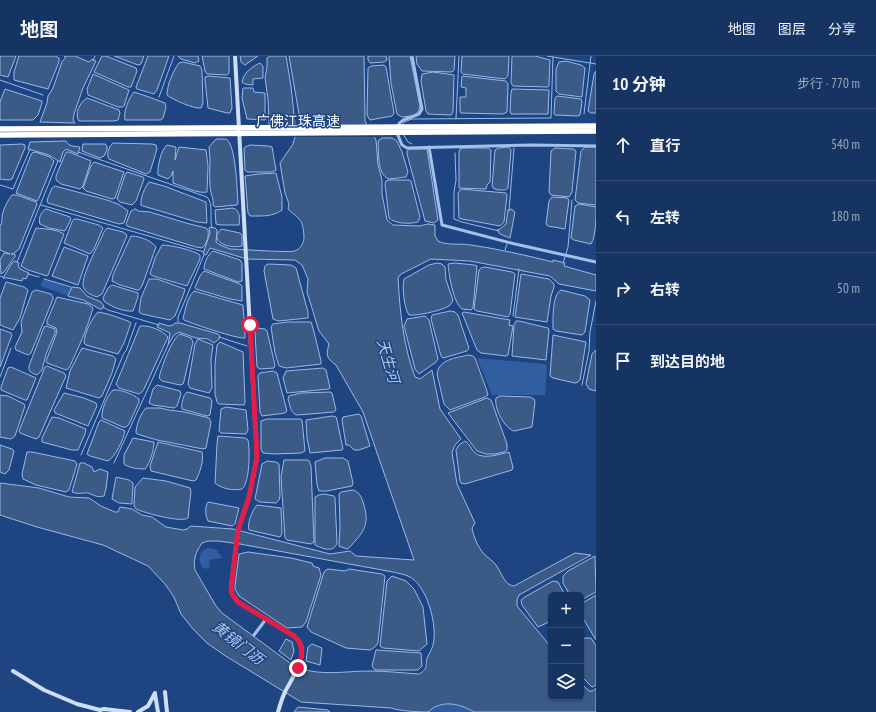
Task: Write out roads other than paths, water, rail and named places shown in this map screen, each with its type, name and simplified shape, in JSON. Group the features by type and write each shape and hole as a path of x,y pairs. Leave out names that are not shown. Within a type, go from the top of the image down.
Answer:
{"highway":[{"name":"广佛江珠高速","path":"0,129 413,129 596,126"},
{"name":"广佛江珠高速","path":"413,129 596,132"},
{"name":"广佛江珠高速","path":"0,135 205,130"}],"street":[{"path":"235,56 257,457 249,497 238,530 231,584 232,594 238,602 294,636 300,642 302,650 298,668 285,692 278,712"},
{"path":"412,56 422,109 417,116 404,119 400,122 396,129 404,147 534,145 596,146"},
{"path":"429,147 442,225 515,244 596,262"},
{"path":"254,635 266,619"},
{"path":"13,671 54,695 77,704 101,711 104,709 130,712"},
{"path":"165,692 167,712"},
{"path":"138,712 148,706 155,694 158,712"}],"water":[{"path":"0,56 16,56 8,77 0,75"},
{"path":"19,56 55,56 59,58 59,62 48,89 14,80 14,72"},
{"path":"64,56 75,56 89,62 92,59 96,61 83,88 74,114 73,120 75,123 40,122 48,96 53,88 62,62 66,57"},
{"path":"102,56 106,56 136,68 137,71 131,87 94,72"},
{"path":"114,56 144,56 141,64 138,65"},
{"path":"148,56 169,56 157,90 154,94 137,89 136,87"},
{"path":"178,56 198,56 199,61 195,63 181,59"},
{"path":"202,56 229,56 229,73 227,75 207,74"},
{"path":"240,56 258,56 245,65 241,62"},
{"path":"270,56 286,56 295,124 269,124 265,78 267,58"},
{"path":"289,56 364,56 365,121 376,140 378,165 382,180 382,194 387,220 393,225 435,225 435,236 438,241 442,243 491,248 553,262 553,260 565,263 564,266 596,275 596,291 559,284 550,276 470,261 431,259 401,274 398,278 403,328 411,365 415,377 420,379 432,370 440,409 461,439 455,445 452,452 457,484 475,523 472,528 476,542 484,554 496,565 505,581 514,586 575,553 591,555 519,595 517,606 548,643 548,700 584,700 584,686 589,691 593,691 596,688 596,712 474,712 454,704 444,704 432,708 428,712 420,712 391,708 301,702 207,643 181,614 174,597 165,584 148,566 103,545 0,515 0,483 39,488 69,497 89,498 101,506 115,512 118,512 120,507 132,509 142,515 152,517 166,527 183,530 191,526 233,529 330,554 350,551 356,556 414,560 363,412 336,365 328,356 327,351 329,344 319,331 307,292 308,279 302,265 295,260 247,259 210,248 206,255 203,254 210,233 210,227 217,230 216,242 230,249 295,251 302,245 304,237 302,223 288,209 289,204 285,193 280,163 293,144 300,120","holes":["208,541 218,541 393,572 408,576 415,580 426,596 430,606 434,627 433,645 427,659 426,668 419,674 376,671 332,673 313,671 294,666 222,613 216,606 195,570 194,562 202,543"]},
{"path":"368,56 386,56 387,60 384,62 370,63"},
{"path":"389,56 410,56 420,106 418,112 414,115 402,117 397,114 391,83"},
{"path":"416,56 455,56 454,70 452,72 422,71 417,64"},
{"path":"462,56 509,56 508,76 505,79 463,74 461,72"},
{"path":"512,56 535,56 550,60 548,87 513,86 511,83"},
{"path":"566,61 581,65 585,68 582,97 559,94 556,91 556,69 559,62"},
{"path":"183,62 200,66 202,70 203,103 201,108 184,104 167,95 169,83 173,74 179,63"},
{"path":"260,63 263,66 263,78 253,79 253,85 242,82 246,73"},
{"path":"384,65 386,67 394,113 392,116 370,120 367,114 368,68 371,66"},
{"path":"596,71 596,113 591,113 588,111 594,74"},
{"path":"433,72 454,75 453,112 451,115 428,114 426,111 421,81 422,74"},
{"path":"93,74 129,90 124,106 118,107 88,95 87,89"},
{"path":"462,76 506,81 508,84 507,112 503,114 461,113 460,97 466,97 466,88 461,87"},
{"path":"205,77 230,78 232,108 230,113 208,108"},
{"path":"243,88 253,88 254,92 265,93 265,120 247,119 242,98"},
{"path":"5,89 42,101 38,115 33,120 0,120 0,102"},
{"path":"512,89 549,90 548,114 511,114"},
{"path":"134,92 165,103 166,107 163,118 161,120 125,120 127,105"},
{"path":"557,96 581,99 580,115 555,115 555,98"},
{"path":"87,98 119,110 120,113 118,120 79,121 77,115 78,108"},
{"path":"382,138 392,138 397,141 408,172 406,177 389,179 382,173 379,163 378,143"},
{"path":"216,139 226,139 232,149 236,178 237,205 215,207 213,205 210,189 209,147"},
{"path":"66,141 70,145 80,147 78,154 66,149 63,152 60,162 49,155 28,149 30,142"},
{"path":"113,143 156,145 157,149 150,172 146,174 109,159 108,151"},
{"path":"83,144 105,144 107,146 107,150 104,156 100,158 82,151"},
{"path":"0,145 25,145 25,148 12,179 0,179"},
{"path":"167,145 176,147 175,160 179,147 206,150 208,166 207,192 194,191 173,183 173,171 168,179 158,175 160,159"},
{"path":"250,145 272,147 276,170 272,172 247,172 245,170 244,149"},
{"path":"509,147 511,150 508,188 505,190 498,190 492,186 495,150 498,148"},
{"path":"585,147 596,147 596,205 578,203 575,200 581,151"},
{"path":"488,148 491,150 490,182 486,189 459,188 459,153 460,149"},
{"path":"555,148 573,149 576,151 572,192 569,197 551,195 549,192 551,151"},
{"path":"410,149 427,149 438,220 434,223 425,221 407,154 407,151"},
{"path":"35,152 50,157 54,161 37,201 16,193 30,157 32,153"},
{"path":"66,152 91,161 83,186 80,189 61,184 56,180 56,176"},
{"path":"94,162 124,172 115,198 112,199 86,191 83,188 91,166"},
{"path":"127,172 143,177 144,179 136,201 132,205 120,202 117,199"},
{"path":"276,173 282,197 282,210 271,215 250,216 248,213 245,176"},
{"path":"386,181 411,181 420,217 418,222 403,223 389,218 385,184"},
{"path":"149,182 206,202 207,223 197,222 141,205 143,193"},
{"path":"55,186 118,204 128,211 124,223 119,224 48,203 47,200 52,188"},
{"path":"461,189 506,193 504,222 500,226 459,218 458,193"},
{"path":"12,195 17,195 36,202 37,204 19,249 13,254 15,254 15,257 1,274 0,260 4,253 10,254 0,250 0,225 2,223 2,215"},
{"path":"552,197 567,198 569,200 565,229 548,226 546,224 549,201"},
{"path":"579,204 596,207 595,232 591,244 571,238 575,206"},
{"path":"233,208 238,212 239,225 216,224 215,210"},
{"path":"46,209 70,217 71,219 65,231 49,228 40,224 40,215"},
{"path":"135,209 206,228 208,230 208,237 204,246 202,248 196,247 127,226 126,224 131,211"},
{"path":"511,209 515,212 510,238 500,234 497,230 506,224 508,210"},
{"path":"74,219 99,225 103,228 94,249 90,254 64,243"},
{"path":"36,228 54,230 64,234 47,276 28,270 21,266"},
{"path":"107,228 123,232 127,236 102,294 97,297 85,290 83,280 91,259"},
{"path":"221,229 240,233 242,235 242,246 233,247 222,244 217,238 217,234"},
{"path":"131,236 145,239 156,247 142,286 139,290 120,285 112,281 113,275"},
{"path":"162,245 182,248 200,255 200,259 187,286 150,274 155,258"},
{"path":"64,247 88,256 78,285 52,276"},
{"path":"213,251 240,260 242,263 242,281 238,282 204,269 209,254"},
{"path":"15,261 19,263 18,265 20,269 29,273 26,279 23,278 22,281 3,278 12,263"},
{"path":"437,263 442,264 445,267 446,280 453,300 452,302 448,307 439,310 409,315 404,297 404,279 429,265"},
{"path":"455,263 477,266 473,308 471,310 462,309 456,301 450,281 448,264"},
{"path":"268,264 291,265 296,268 308,312 308,318 278,321 273,319 264,271 265,266"},
{"path":"485,267 512,272 515,274 510,314 508,317 477,311 474,309 479,270"},
{"path":"204,271 240,284 242,286 242,301 196,289 195,287"},
{"path":"521,274 549,279 554,284 547,322 515,317"},
{"path":"149,279 157,279 185,289 175,316 170,320 139,312 141,298"},
{"path":"6,282 24,287 28,290 20,318 13,330 0,325 0,298"},
{"path":"112,285 138,293 133,311 118,309 104,301 103,298 108,288"},
{"path":"72,287 80,288 87,296 101,302 104,306 100,309 83,300 68,296"},
{"path":"36,290 51,294 53,299 31,353 28,355 16,350 15,347 22,332 21,322 32,292"},
{"path":"561,290 585,296 590,300 585,332 582,335 556,331 553,329 553,314 556,297"},
{"path":"194,291 243,305 245,338 225,334 184,320 183,318 187,303"},
{"path":"57,297 88,304 93,308 79,346 69,368 66,370 47,363 46,361 57,332 56,328 47,324 47,321"},
{"path":"450,311 455,312 458,315 469,348 467,351 443,358 441,356 431,319 432,315"},
{"path":"98,312 108,314 131,323 124,343 118,354 86,345 84,343 85,335 89,326"},
{"path":"464,312 510,320 509,325 513,326 508,355 481,353 477,350 462,313"},
{"path":"425,316 429,320 438,359 419,374 415,369 404,326 407,319"},
{"path":"516,321 548,328 546,360 512,356 514,325"},
{"path":"287,322 311,322 321,364 286,368 279,366 275,353 271,327 273,324"},
{"path":"159,323 169,326 175,323 180,323 218,334 220,336 214,343 208,339 196,338 179,332 174,335 168,345 170,333 157,327"},
{"path":"46,326 55,329 55,333 46,354 42,370 37,375 30,371 29,366 44,327"},
{"path":"140,326 155,328 168,337 144,389 139,394 119,388 116,384"},
{"path":"257,328 265,329 267,331 275,365 274,368 260,369 257,367 255,333"},
{"path":"0,329 11,333 12,335 0,367"},
{"path":"180,334 191,338 193,342 184,381 183,384 180,385 162,381 159,378 170,347"},
{"path":"553,335 586,342 580,380 578,382 575,383 550,376"},
{"path":"198,339 213,345 211,360 212,388 209,393 190,388 188,384 195,344"},
{"path":"220,342 243,352 244,405 219,404 217,402 215,394 215,364 217,345"},
{"path":"82,348 113,356 116,359 112,373 102,396 99,398 66,388 70,371"},
{"path":"596,350 596,391 589,389 586,384 592,354"},
{"path":"468,355 475,358 488,395 450,410 444,404 437,374 438,369 445,362 453,358"},
{"path":"47,366 64,373 66,376 39,437 36,439 20,433 19,431 45,367"},
{"path":"11,367 36,378 27,400 1,390 8,368"},
{"path":"323,368 326,370 329,389 287,393 283,378 286,371"},
{"path":"273,371 277,373 287,411 285,413 262,416 260,412 258,376 260,373"},
{"path":"157,385 180,391 181,394 177,406 174,408 149,403 153,389"},
{"path":"113,390 126,392 139,399 129,424 126,427 102,418 102,411 105,403"},
{"path":"187,392 210,398 212,401 210,415 207,416 182,409 184,395"},
{"path":"64,393 96,403 97,406 88,426 55,413 54,410"},
{"path":"301,393 332,393 336,410 334,412 297,415 293,412 288,399 289,396"},
{"path":"0,395 8,396 24,404 25,406 15,436 11,439 0,437"},
{"path":"500,396 530,397 534,399 535,402 532,427 514,431 510,429 503,422 498,412 496,398"},
{"path":"487,398 491,400 507,444 507,450 504,452 486,454 477,451 448,413"},
{"path":"226,407 246,410 248,430 246,434 221,433 219,431 221,409"},
{"path":"146,408 160,408 209,418 211,422 206,448 203,449 157,440 137,434 136,430 138,423"},
{"path":"359,414 361,416 370,446 359,450 354,450 349,445 346,445 342,420 343,417"},
{"path":"332,416 336,417 337,420 343,449 310,453 306,420"},
{"path":"52,417 59,418 86,429 78,450 72,450 42,442 42,438"},
{"path":"267,419 302,420 305,451 301,453 263,453 261,449 261,421"},
{"path":"101,420 125,431 119,448 108,461 87,454"},
{"path":"218,436 245,438 248,440 248,473 247,480 242,489 228,489 215,483"},
{"path":"133,438 154,442 149,463 145,469 134,468 124,464 124,455"},
{"path":"465,441 475,453 483,456 492,456 509,452 513,467 512,470 465,484 461,483 456,450 459,445"},
{"path":"158,442 202,452 201,466 196,480 193,481 151,471 150,466"},
{"path":"0,445 14,451 9,470 5,474 0,472"},
{"path":"27,452 75,461 77,464 69,490 66,492 36,485 23,479 22,474"},
{"path":"325,458 343,458 348,461 353,483 352,486 319,491 315,462"},
{"path":"284,460 308,460 311,466 314,542 311,544 287,540 285,538 281,477"},
{"path":"267,461 276,462 279,464 280,496 276,503 260,502 255,499 262,464"},
{"path":"80,463 84,463 92,467 94,472 100,469 108,472 104,496 102,497 88,493 72,492"},
{"path":"116,477 129,480 133,483 132,504 119,503 112,499"},
{"path":"143,478 166,481 190,488 188,518 171,518 136,509 134,506 135,487"},
{"path":"353,490 361,496 366,513 366,522 363,531 347,549 339,546 339,494 341,492"},
{"path":"324,494 334,496 335,498 337,543 336,546 331,549 325,549 315,545 315,497"},
{"path":"208,502 239,508 235,524 232,526 208,521 206,516 206,506"},
{"path":"257,505 281,508 282,533 280,537 249,530 250,517"},
{"path":"248,552 291,558 312,563 313,566 319,568 321,575 306,622 302,627 287,628 239,596 235,586 239,554"},
{"path":"595,556 596,592 584,598 584,592 568,592 563,583 563,576 568,571"},
{"path":"328,569 345,571 349,569 382,574 385,576 378,642 376,646 370,650 346,648 311,632 307,627 324,572"},
{"path":"392,576 406,581 414,589 423,607 427,644 419,651 383,648 380,646 387,581"},
{"path":"553,581 558,582 563,592 548,592 548,622 538,627 522,605 521,600"},
{"path":"596,595 596,640 584,620 584,602"},
{"path":"591,638 596,646 596,685 592,687 584,679 584,639"},
{"path":"286,639 292,642 294,651 291,660 279,651"},
{"path":"312,644 322,648 320,665 306,661 308,647"},
{"path":"376,650 421,653 422,666 418,670 375,670 372,666"},
{"path":"298,707 328,710 330,712 294,712"}],"waterway":[{"path":"93,61 95,56"},
{"path":"159,97 174,56"},
{"path":"456,119 459,56"},
{"path":"547,56 596,64"},
{"path":"584,114 591,56"},
{"path":"402,125 404,122 412,119 551,118 553,57"},
{"path":"0,80 43,95"},
{"path":"403,134 408,142 412,144"},
{"path":"509,211 514,148"},
{"path":"0,185 13,189 30,149"},
{"path":"78,152 207,197 211,208 212,228"},
{"path":"455,153 456,180 454,192 454,219 499,231"},
{"path":"17,262 58,161"},
{"path":"566,254 568,247 572,200"},
{"path":"41,205 204,252"},
{"path":"505,250 507,244"},
{"path":"178,322 178,317 204,255"},
{"path":"563,263 565,257"},
{"path":"513,316 519,269"},
{"path":"28,274 39,277"},
{"path":"44,279 71,287"},
{"path":"582,385 589,351 590,332 596,301"},
{"path":"103,307 108,310 159,325"},
{"path":"81,455 126,351 136,323"},
{"path":"219,337 247,346"},
{"path":"114,463 168,345"},
{"path":"0,377 11,348"}],"water label":[{"name":"天生河","path":"388,361"},
{"name":"黄镜门沥","path":"238,643"}]}
